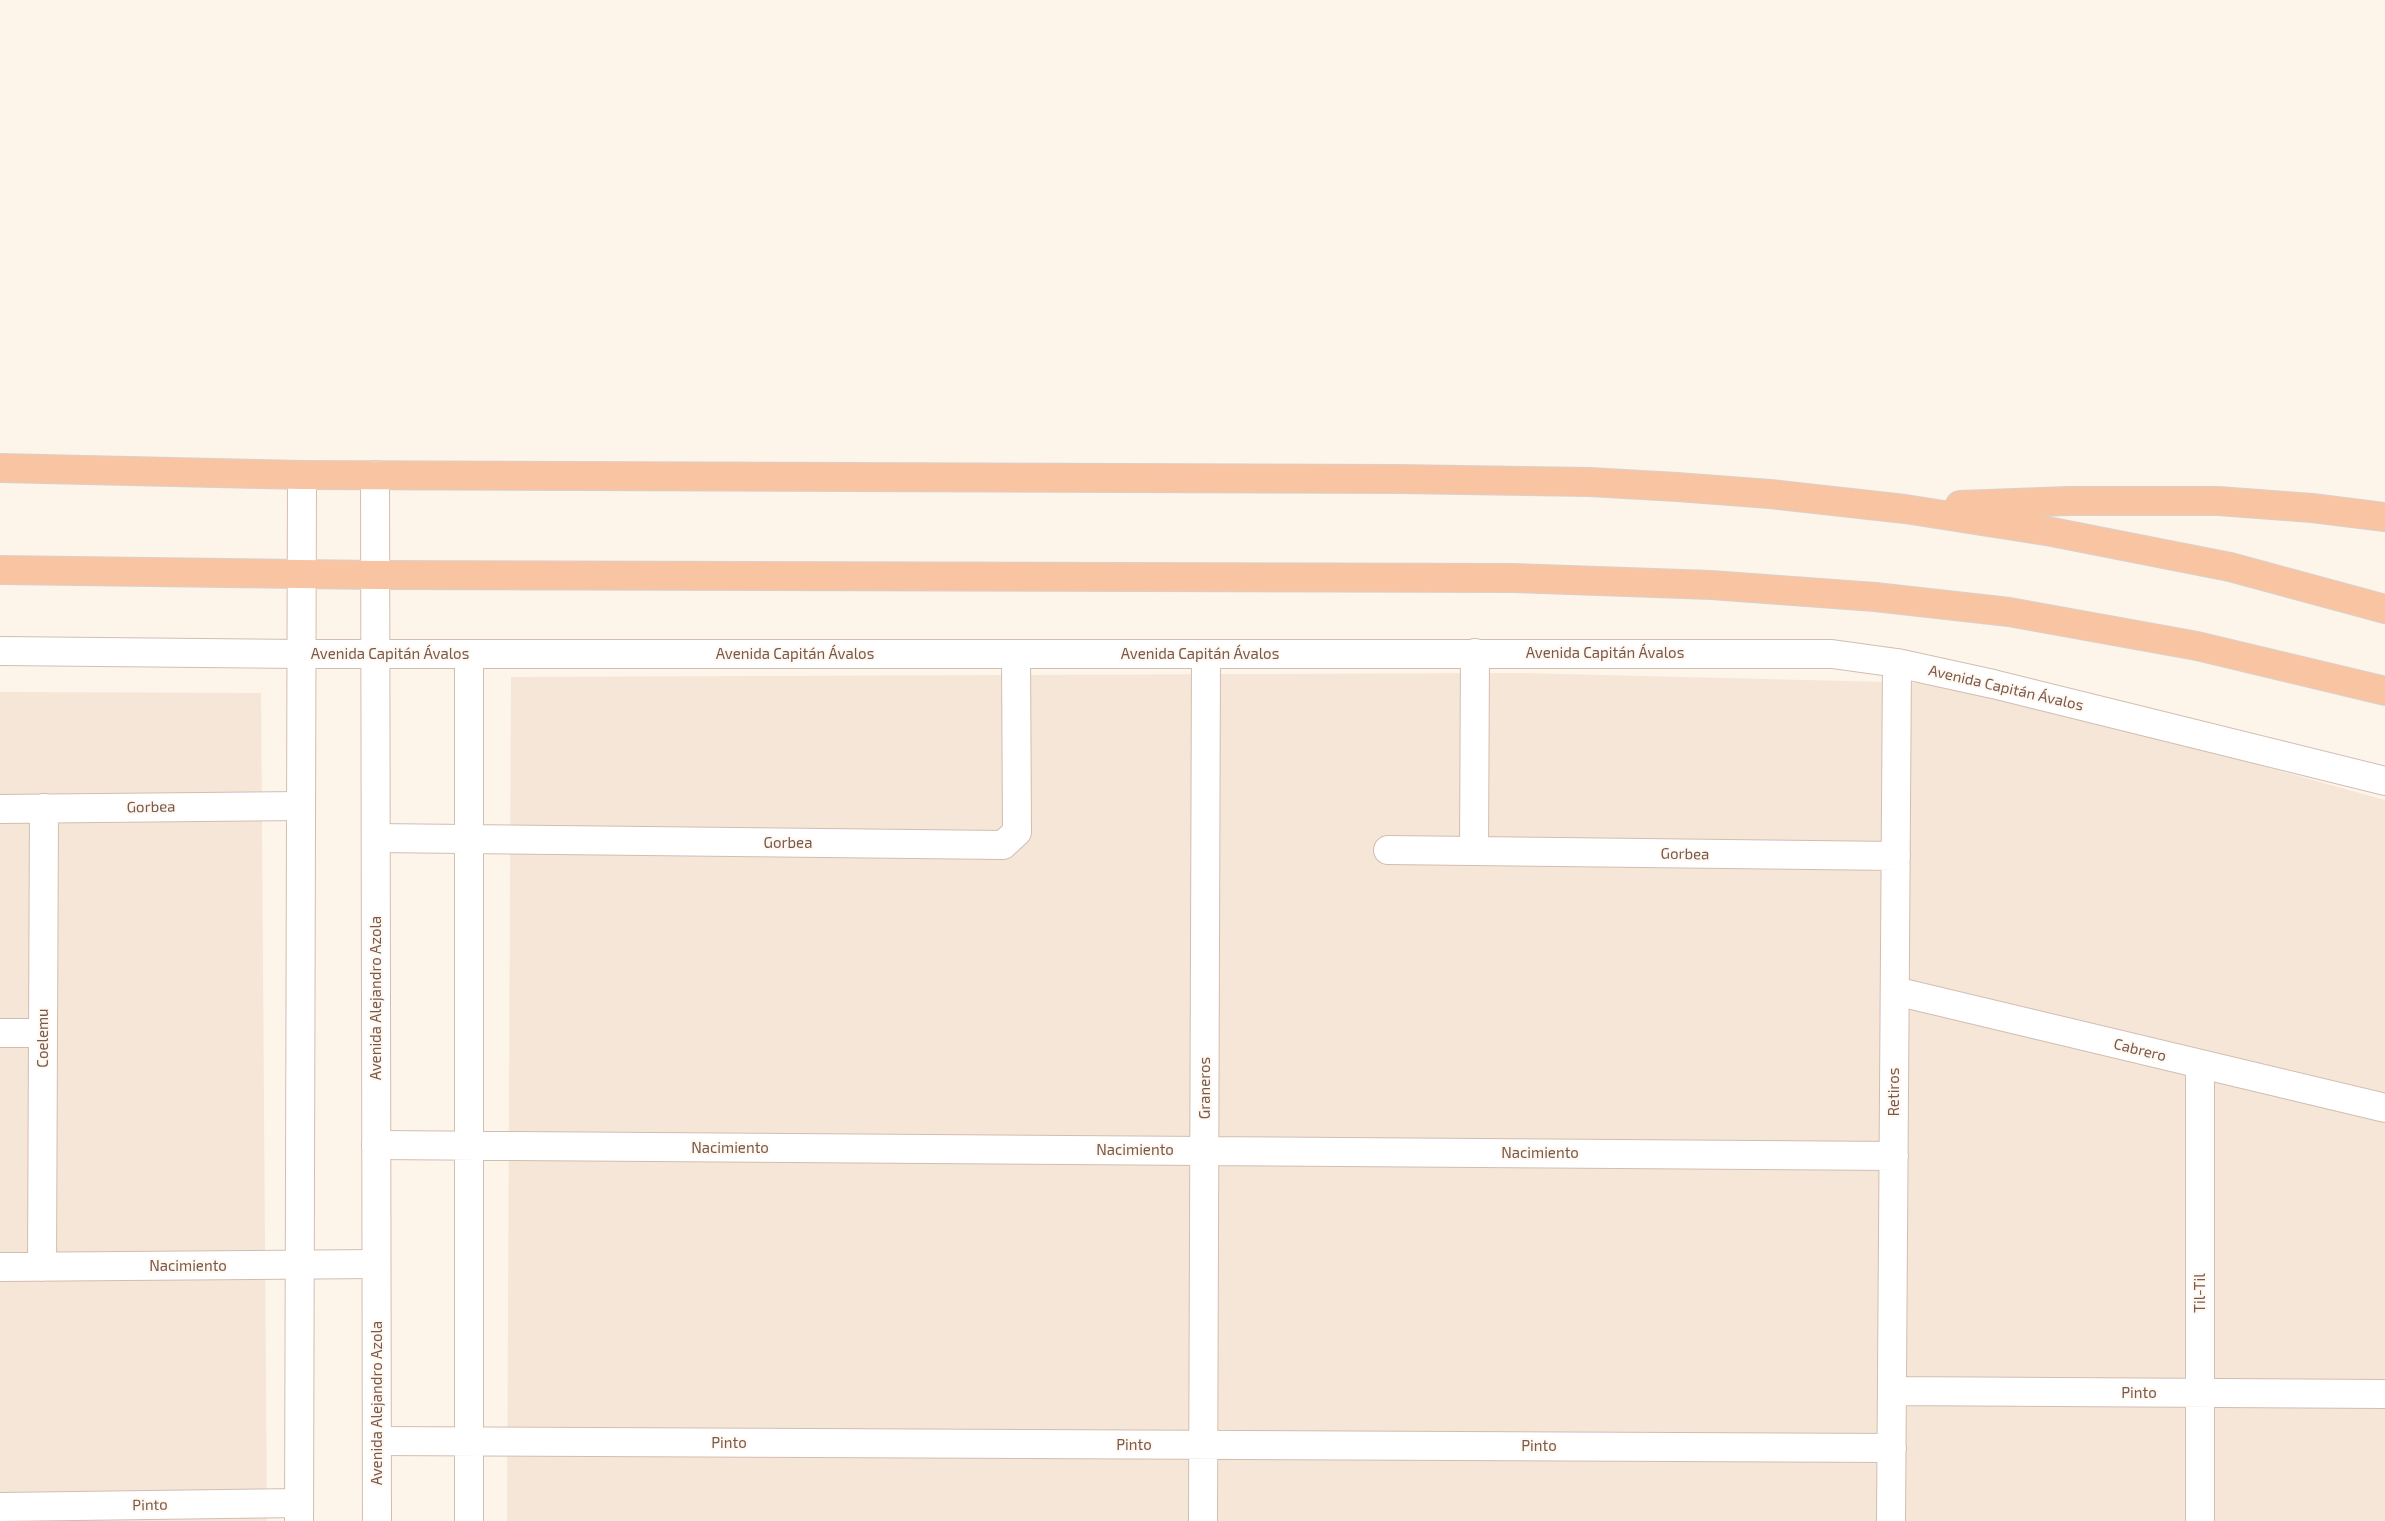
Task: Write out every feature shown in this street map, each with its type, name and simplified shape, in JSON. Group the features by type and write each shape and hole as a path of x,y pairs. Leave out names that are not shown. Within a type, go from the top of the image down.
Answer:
{"highway":[{"path":"0,468 302,475 1503,480 1677,487 1770,494 1906,509 2052,532 2230,567 2385,608"},
{"path":"1906,509 2068,501 2218,501 2312,508 2385,517"},
{"path":"0,570 375,575 1513,578 1789,590 1946,604 2069,622 2253,658 2385,691"}],"street":[{"path":"299,1512 302,475"},
{"name":"Avenida Alejandro Azola","path":"375,475 377,1521"},
{"name":"Avenida Capitán Ávalos","path":"0,651 302,654 1832,654 1898,663 1993,684 2385,781"},
{"path":"1474,851 1475,653"},
{"path":"469,654 469,1521"},
{"name":"Gorbea","path":"376,838 470,841 1003,845 1017,832 1016,654"},
{"name":"Graneros","path":"1203,1521 1206,654"},
{"name":"Retiros","path":"1891,1521 1898,663"},
{"name":"Gorbea","path":"0,808 302,806"},
{"name":"Coelemu","path":"42,1267 44,808"},
{"name":"Gorbea","path":"1388,850 1896,856"},
{"name":"Cabrero","path":"1895,991 2385,1108"},
{"path":"0,1034 43,1033"},
{"name":"Til-Til","path":"2200,1065 2200,1521"},
{"name":"Nacimiento","path":"376,1145 1894,1156"},
{"name":"Nacimiento","path":"0,1267 376,1264"},
{"name":"Pinto","path":"1892,1391 2385,1394"},
{"name":"Pinto","path":"377,1442 1892,1448"},
{"name":"Pinto","path":"0,1507 299,1512"}],"shaded area":[{"path":"1521,673 1966,684 2385,800 2385,1521 507,1521 511,677"},
{"path":"0,692 261,693 267,1521 0,1521"}]}
